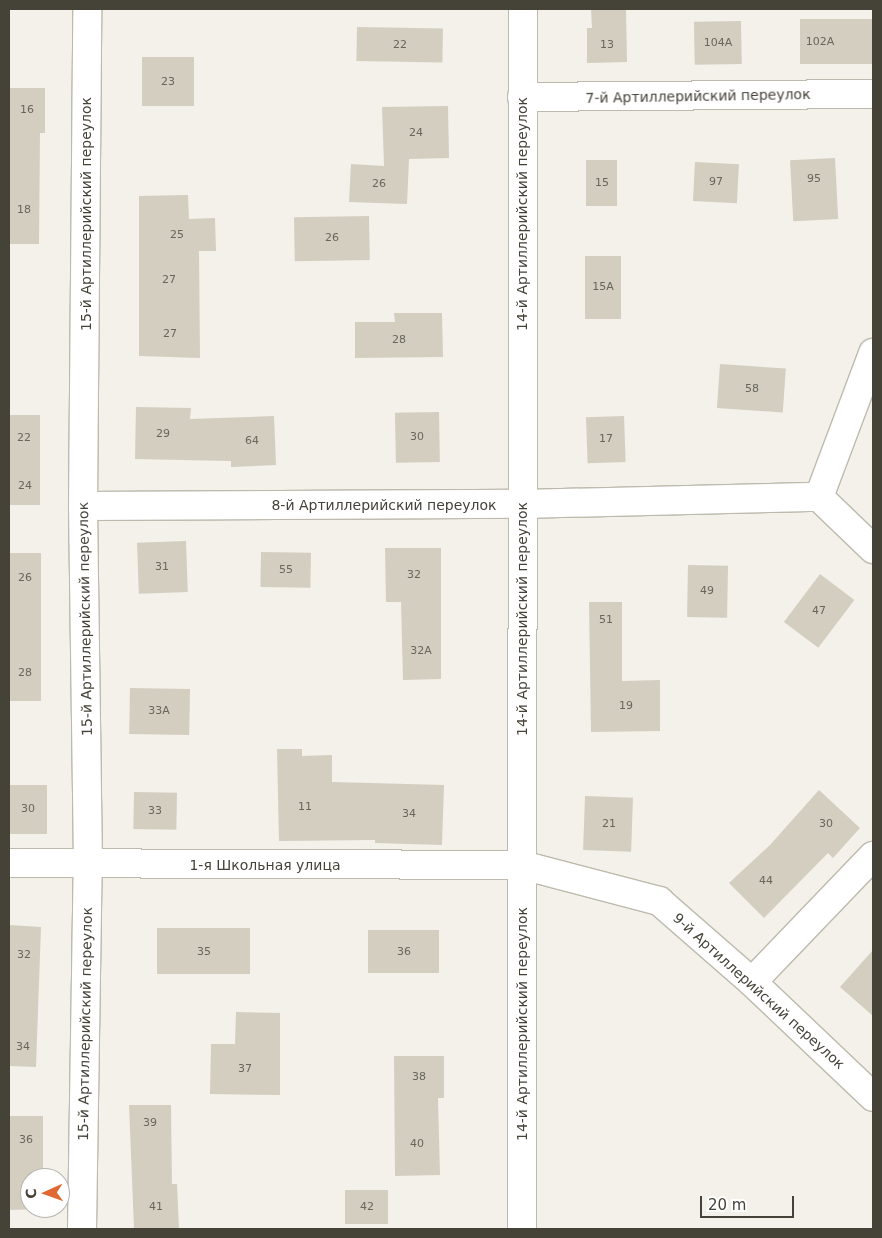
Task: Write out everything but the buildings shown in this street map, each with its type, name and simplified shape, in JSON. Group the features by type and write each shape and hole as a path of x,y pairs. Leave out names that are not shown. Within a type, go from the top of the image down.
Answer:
{"street":[{"name":"15-й Артиллерийский переулок","path":"82,1229 88,864 83,506 87,9"},
{"name":"14-й Артиллерийский переулок","path":"522,1229 523,9"},
{"name":"7-й Артиллерийский переулок","path":"522,97 873,94"},
{"path":"873,353 819,497 873,548"},
{"name":"8-й Артиллерийский переулок","path":"83,506 522,504 819,497"},
{"path":"752,982 873,856"},
{"name":"1-я Школьная улица","path":"9,864 522,865"},
{"name":"9-й Артиллерийский переулок","path":"522,865 659,901 752,982 873,1097"}]}
